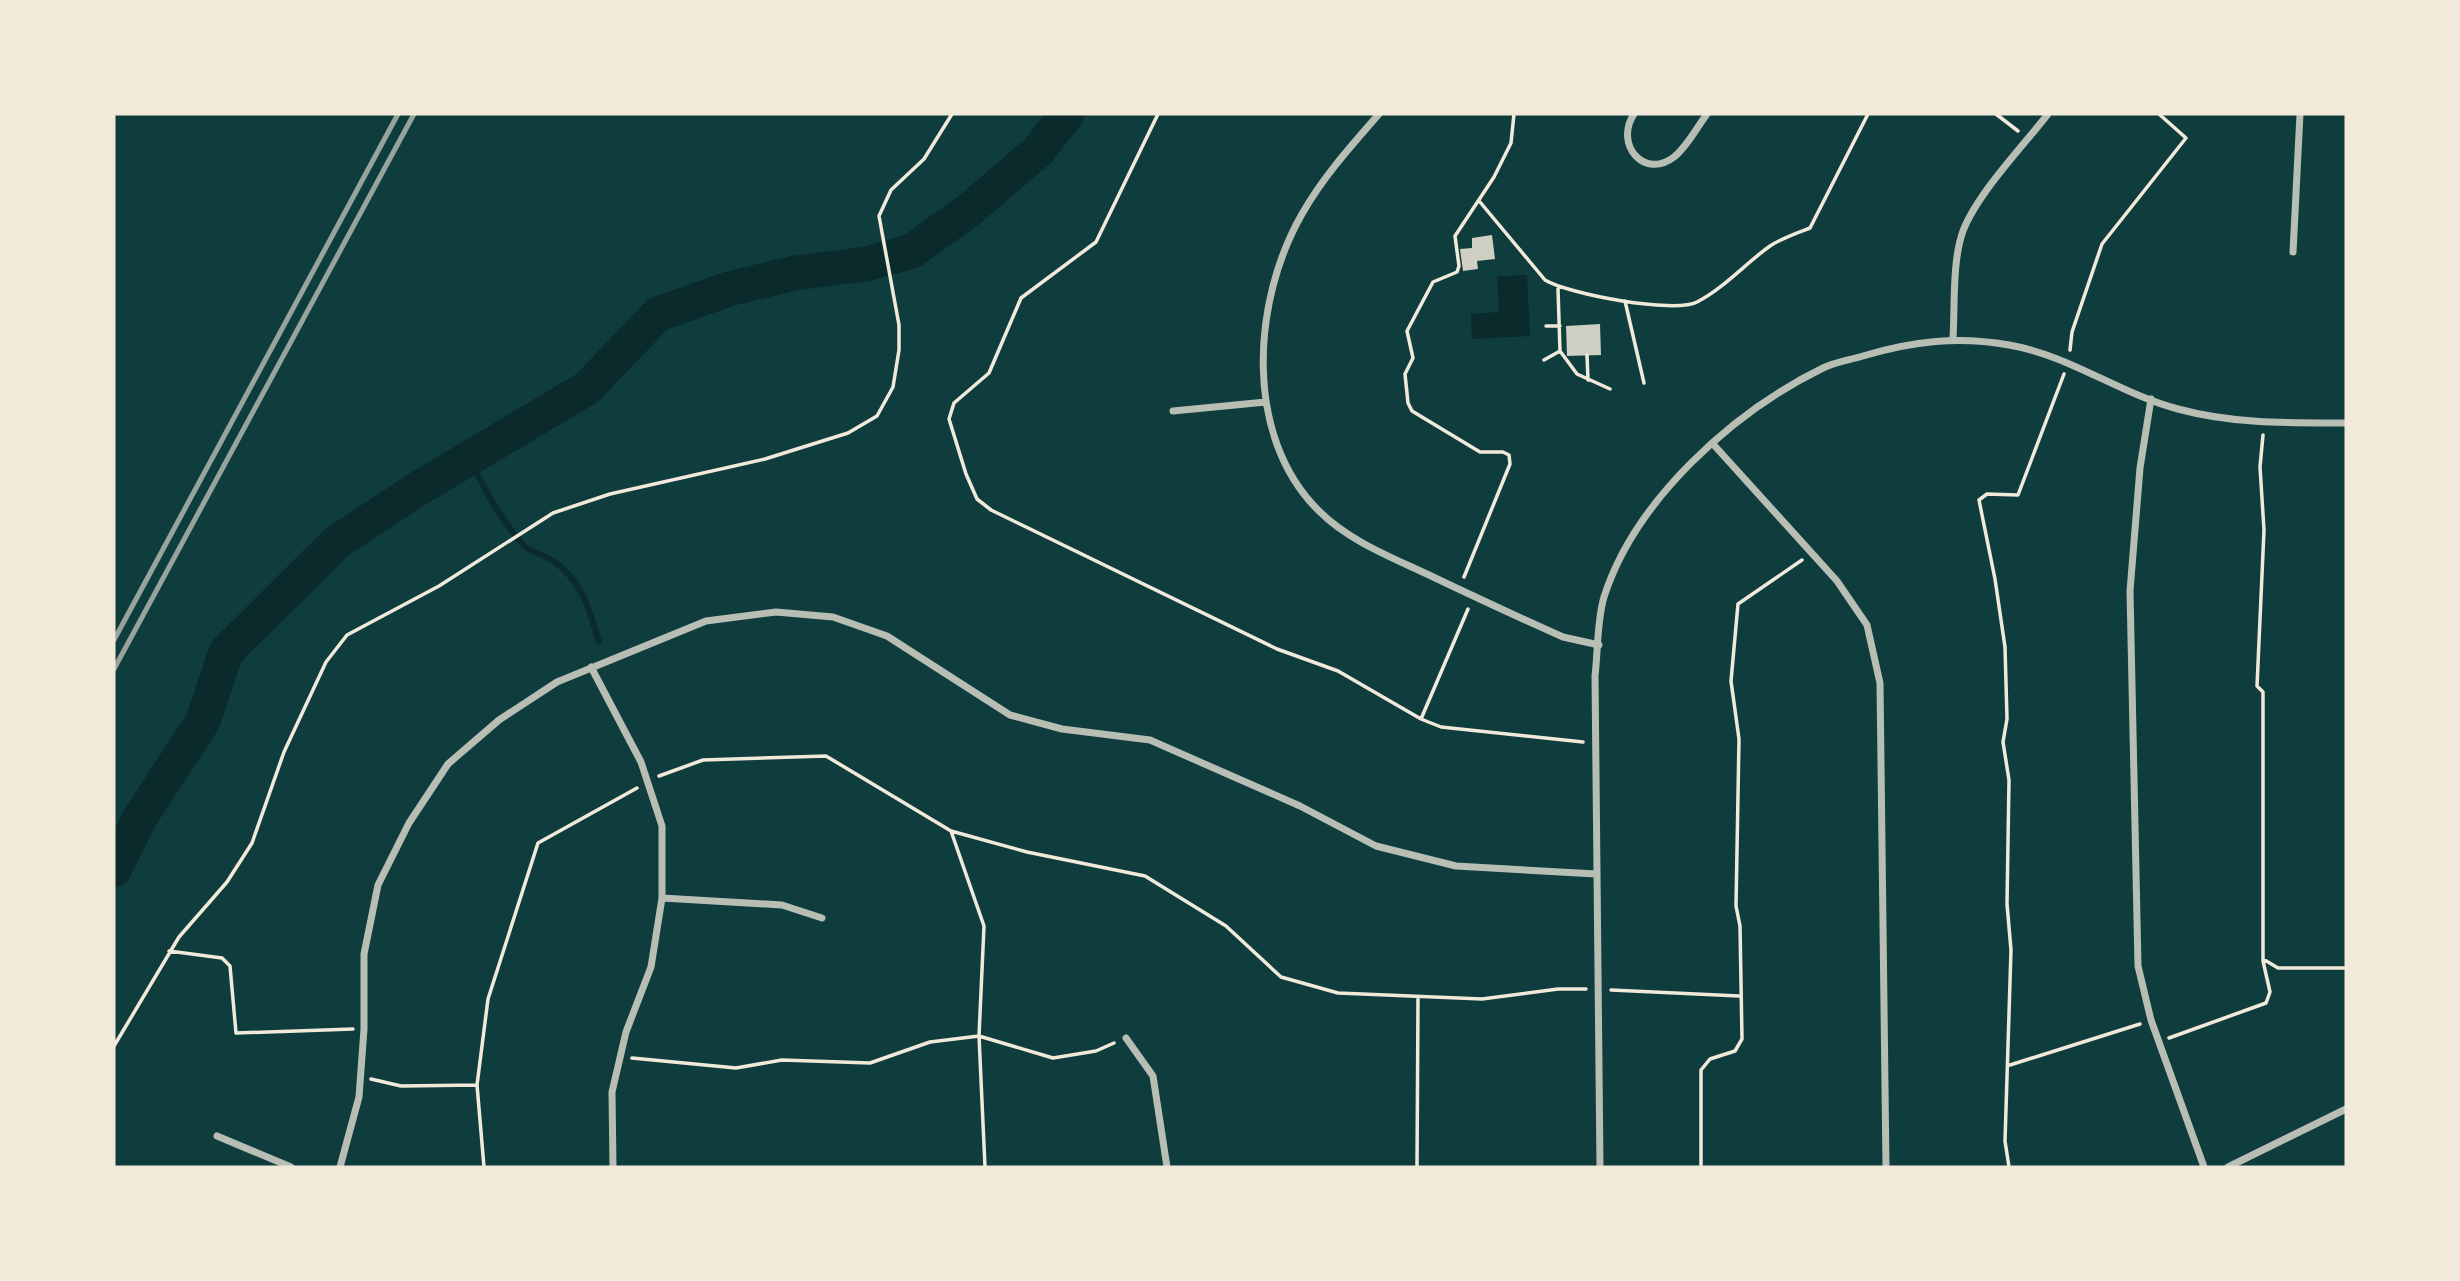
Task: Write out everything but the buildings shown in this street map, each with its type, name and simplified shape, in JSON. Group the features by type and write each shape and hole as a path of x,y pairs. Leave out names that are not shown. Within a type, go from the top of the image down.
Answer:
{"street":[{"path":"1379,114 1327,174 1301,216 1280,263 1268,314 1266,402 1275,441 1292,480 1319,512 1353,537 1563,638 1599,645"},
{"path":"1634,114 1626,130 1630,149 1645,162 1655,164 1673,158 1707,114"},
{"path":"1953,338 1956,283 1963,231 1990,187 2048,114"},
{"path":"2293,252 2300,114"},
{"path":"1600,1167 1595,744 1599,645 1604,598 1626,547 1656,500 1713,444 1763,402 1825,367 1903,344 1953,338 2011,345 2068,362 2177,409 2264,423 2346,423"},
{"path":"2151,399 2140,468 2130,591 2138,965 2151,1020 2204,1167"},
{"path":"1173,411 1266,402"},
{"path":"1713,444 1837,580 1867,625 1880,682 1886,1167"},
{"path":"340,1167 359,1097 364,1029 364,954 378,885 409,823 448,764 499,720 557,682 706,621 776,612 833,617 887,636 1010,715 1062,729 1150,740 1300,806 1377,846 1456,866 1596,874"},
{"path":"591,667 641,762 662,826 662,898 651,967 626,1032 612,1092 612,1167"},
{"path":"662,898 782,905 822,918"},
{"path":"1126,1038 1153,1076 1167,1167"},
{"path":"2228,1167 2346,1109"},
{"path":"217,1136 291,1167"}],"path":[{"path":"114,1045 169,951 227,882 252,843 284,752 335,648 361,625 439,586 553,513 576,503 765,459 862,426 877,416 885,404 897,369 899,325 879,226 883,204 891,190 923,159 952,114"},
{"path":"1158,114 1096,242 1021,298 989,373 954,404 949,419 977,499 991,510 1277,649 1338,671 1441,727 1595,744"},
{"path":"1422,719 1469,607 1463,575 1466,566 1510,464 1509,456 1503,452 1480,452 1412,411 1408,404 1405,374 1413,358 1407,331 1433,282 1457,272 1459,266 1455,236 1461,223 1480,202 1511,142 1514,114"},
{"path":"1480,202 1545,280 1559,289 1625,301 1673,305 1696,303 1773,244 1810,228 1868,114"},
{"path":"1996,114 2028,139"},
{"path":"2009,1167 2005,1141 2011,950 2007,904 2009,780 2003,742 2007,719 2005,647 1996,579 1979,500 1987,494 2018,495 2068,362 2072,332 2102,244 2186,138 2159,114"},
{"path":"1559,289 1559,351 1568,366 1588,380 1610,389"},
{"path":"1625,301 1644,383"},
{"path":"1546,327 1559,326"},
{"path":"1544,360 1559,351"},
{"path":"1587,355 1588,380"},
{"path":"2264,423 2260,467 2264,530 2257,686 2263,692 2263,959 2278,968 2346,968"},
{"path":"1701,1167 1701,1069 1710,1059 1735,1051 1742,1039 1739,996 1740,926 1736,906 1739,739 1731,681 1738,604 1812,553"},
{"path":"484,1167 477,1085 488,999 538,844 648,783 704,760 826,756 951,831 1027,852 1145,876 1226,926 1281,977 1338,993 1482,999 1559,989 1739,996"},
{"path":"951,831 984,926 979,1036 985,1167"},
{"path":"169,951 222,958 230,966 236,1033 364,1029"},
{"path":"1417,1167 1418,998"},
{"path":"620,1056 736,1068 782,1060 870,1063 930,1042 979,1036 1053,1058 1096,1051 1126,1038"},
{"path":"360,1076 401,1086 477,1085"}],"water":[{"path":"1527,275 1530,336 1472,339 1471,314 1499,312 1497,276"}],"waterway":[{"path":"114,870 139,819 203,721 226,652 337,542 416,490 587,388 658,314 732,288 795,273 866,264 912,251 969,210 1038,151 1067,114"},
{"path":"469,458 493,503 523,545 552,560 571,577 588,607 599,642"}],"railway":[{"path":"114,640 398,114"},
{"path":"114,669 414,114"}]}
